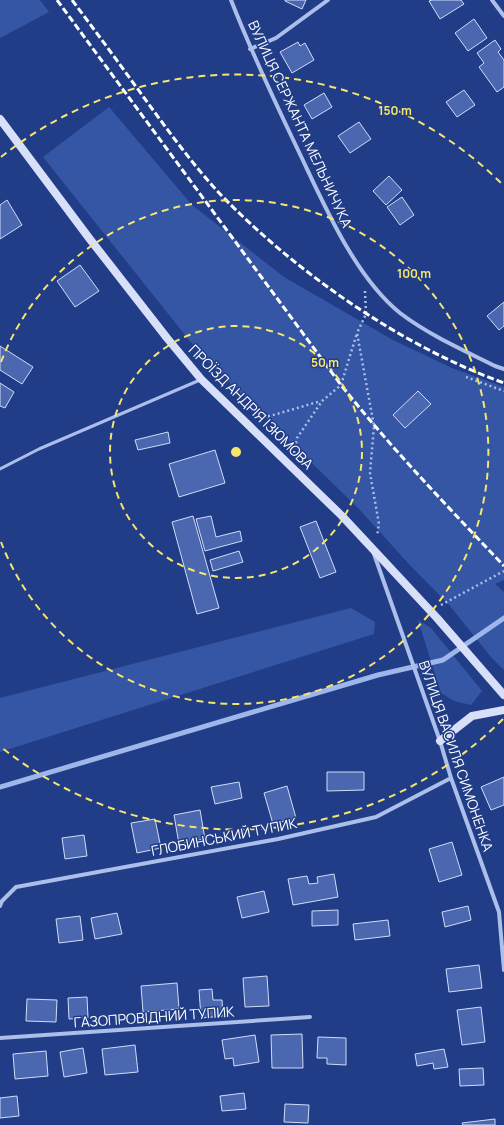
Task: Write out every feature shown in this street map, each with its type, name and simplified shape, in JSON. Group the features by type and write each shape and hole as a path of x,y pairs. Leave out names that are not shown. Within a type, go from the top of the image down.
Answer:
{"street":[{"name":"ВУЛИЦЯ СЕРЖАНТА МЕЛЬНИЧУКА","path":"230,0 250,49 332,221 364,273 381,295 400,313 440,338 504,369"},
{"path":"250,49 276,38 328,0"},
{"path":"492,0 504,16"},
{"name":"ПРОЇЗД АНДРІЯ ІЗЮМОВА","path":"0,119 89,238 201,379 243,418 342,516 437,618 504,695"},
{"name":"ВУЛИЦЯ ВАСИЛЯ СИМОНЕНКА","path":"374,552 440,741 451,778 499,912 504,970"},
{"path":"440,741 472,716 504,710"},
{"name":"ГЛОБИНСЬКИЙ ТУПИК","path":"0,906 2,901 16,887 278,839 376,817 451,778"},
{"name":"ГАЗОПРОВІДНИЙ ТУПИК","path":"0,1038 310,1017"}],"lane":[{"path":"0,469 39,448 201,379"}],"path":[{"path":"291,466 297,438 322,401 341,385 357,333 366,314 364,273"},
{"path":"357,333 374,426 370,473 379,524 374,552"},
{"path":"466,377 504,391"},
{"path":"243,418 270,416 322,401"},
{"path":"430,611 504,571"}],"shaded area":[{"path":"0,0 40,0 49,12 0,38"},
{"path":"109,107 192,205 284,277 393,340 452,368 504,387 504,580 495,584 504,592 504,670 491,657 450,606 407,562 359,509 201,355 43,157"},
{"path":"351,608 375,622 374,634 0,752 0,698"},
{"path":"418,620 431,628 482,691 471,705 454,701 441,693"}],"building":[{"path":"285,0 306,0 302,9"},
{"path":"461,0 464,4 440,19 429,1"},
{"path":"474,19 487,38 468,51 455,33"},
{"path":"495,40 501,49 498,52 504,60 504,87 497,92 479,67 484,63 477,53"},
{"path":"298,42 300,46 305,43 314,60 292,73 280,52"},
{"path":"464,90 475,105 457,117 446,102"},
{"path":"324,93 332,107 312,119 304,105"},
{"path":"359,122 371,139 350,153 338,136"},
{"path":"389,176 402,190 386,205 373,191"},
{"path":"402,197 414,215 400,225 387,207"},
{"path":"7,200 22,225 0,239 0,205"},
{"path":"80,265 99,291 75,307 57,281"},
{"path":"504,302 504,326 499,330 487,316"},
{"path":"0,346 33,367 22,384 0,370"},
{"path":"0,383 14,392 5,408 0,406"},
{"path":"418,391 431,404 405,428 393,415"},
{"path":"168,432 170,443 138,450 135,440"},
{"path":"215,450 225,483 179,497 169,464"},
{"path":"193,516 219,608 197,614 172,522"},
{"path":"211,516 216,537 240,531 242,541 205,551 196,519"},
{"path":"316,521 336,572 320,578 300,527"},
{"path":"239,551 243,562 213,571 210,560"},
{"path":"327,772 364,772 364,790 327,791"},
{"path":"504,777 504,805 491,810 481,787"},
{"path":"239,782 242,798 215,804 211,787"},
{"path":"287,786 296,818 273,824 264,793"},
{"path":"200,810 205,839 179,844 174,815"},
{"path":"155,819 161,848 137,853 131,823"},
{"path":"84,835 87,856 65,859 62,838"},
{"path":"452,842 462,875 439,882 429,849"},
{"path":"334,874 338,897 293,905 288,879 307,876 309,884 318,883 317,877"},
{"path":"264,891 269,912 242,918 237,897"},
{"path":"468,906 471,920 445,927 442,912"},
{"path":"338,910 338,925 312,926 312,911"},
{"path":"117,913 122,934 95,939 91,918"},
{"path":"80,916 83,940 59,943 56,919"},
{"path":"388,920 390,936 355,940 353,924"},
{"path":"479,965 482,988 449,992 446,969"},
{"path":"267,976 269,1006 245,1007 243,978"},
{"path":"177,983 179,1009 143,1012 141,986"},
{"path":"212,989 213,1000 222,1000 223,1016 201,1018 199,990"},
{"path":"87,997 88,1018 69,1019 68,998"},
{"path":"27,999 57,1000 56,1022 26,1021"},
{"path":"481,1007 485,1042 462,1045 457,1010"},
{"path":"302,1034 303,1068 272,1068 271,1035"},
{"path":"255,1035 259,1062 234,1066 233,1058 225,1059 222,1040"},
{"path":"318,1037 346,1038 346,1065 327,1064 327,1058 317,1058"},
{"path":"135,1045 138,1072 105,1075 102,1049"},
{"path":"83,1048 87,1073 64,1077 60,1052"},
{"path":"444,1049 448,1067 434,1069 433,1063 417,1066 415,1054"},
{"path":"46,1051 48,1076 15,1079 13,1054"},
{"path":"483,1068 484,1085 460,1086 459,1069"},
{"path":"244,1093 246,1109 222,1111 220,1096"},
{"path":"17,1096 19,1116 0,1118 0,1098"},
{"path":"285,1104 309,1105 308,1123 284,1122"},
{"path":"495,1119 495,1125 463,1125 462,1123"}],"waterway":[{"path":"0,787 378,675 443,660 504,618"}],"railway":[{"path":"57,0 341,385 400,455 504,566"},
{"path":"72,0 190,159 221,195 251,224 317,279 389,328 427,349 504,383"}]}
